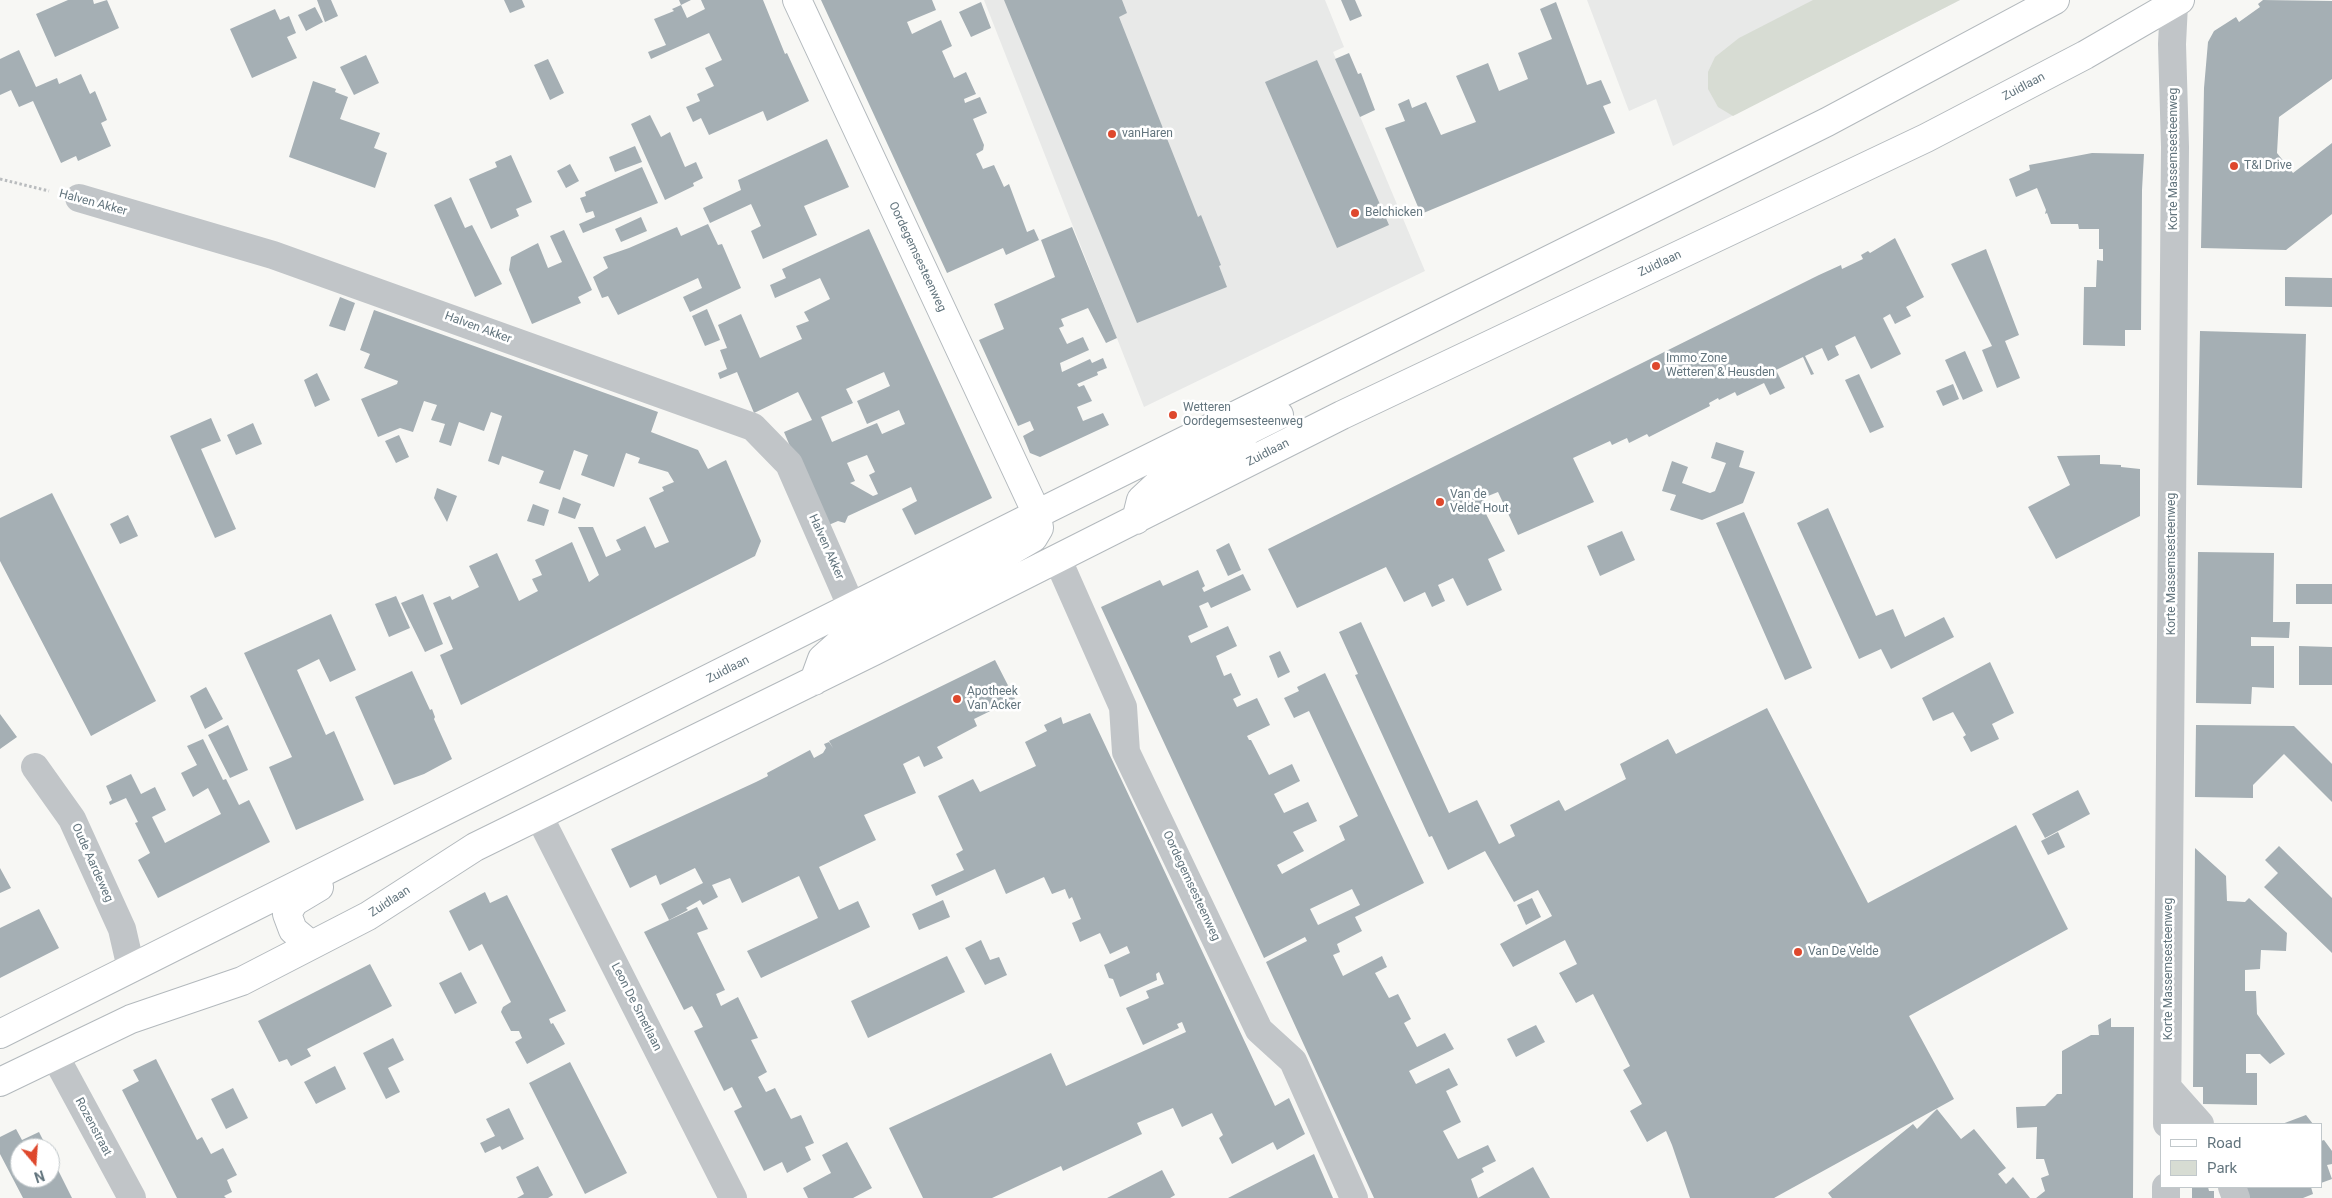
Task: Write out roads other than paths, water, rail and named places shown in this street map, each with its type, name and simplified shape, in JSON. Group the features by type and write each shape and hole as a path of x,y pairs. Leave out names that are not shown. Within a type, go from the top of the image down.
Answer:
{"main road":[{"name":"Oordegemsesteenweg","path":"797,0 1037,514"},
{"name":"Zuidlaan","path":"0,1034 418,823 1826,122 2055,0"},
{"name":"Zuidlaan","path":"0,1082 132,1019 242,980 368,916 475,847 1058,560 1342,415 1926,138 2085,55 2176,1"},
{"name":"Zuidlaan","path":"1136,520 1142,500 1157,485 1224,451 1249,430 1322,393 1332,381 1336,367"},
{"path":"814,681 822,659 841,642 935,594 969,572 1033,538 1039,528 1037,514"},
{"name":"Zuidlaan","path":"311,945 298,936 289,923 288,914 294,902 310,891 390,852 418,823"}],"street":[{"name":"Korte Massemsesteenweg","path":"2167,1123 2175,146 2172,44 2176,1"},
{"name":"Halven Akker","path":"79,198 273,255 753,427 789,464 852,608"},
{"name":"Oordegemsesteenweg","path":"1058,560 1123,707 1126,752 1259,1030 1294,1061 1354,1198"},
{"name":"Oude Aardeweg","path":"35,767 76,828 122,929 131,968"},
{"name":"Leon De Smetlaan","path":"539,816 733,1198"},
{"name":"Rozenstraat","path":"55,1056 132,1198"},
{"path":"2168,1088 2199,1123"}],"place":[{"name":"vanHaren","path":"1112,134"},
{"name":"T&I Drive","path":"2234,166"},
{"name":"Belchicken","path":"1355,213"},
{"name":"Immo Zone Wetteren & Heusden","path":"1656,366"},
{"name":"Wetteren Oordegemsesteenweg","path":"1173,415"},
{"name":"Van de Velde Hout","path":"1440,502"},
{"name":"Apotheek Van Acker","path":"957,699"},
{"name":"Van De Velde","path":"1798,952"}]}
